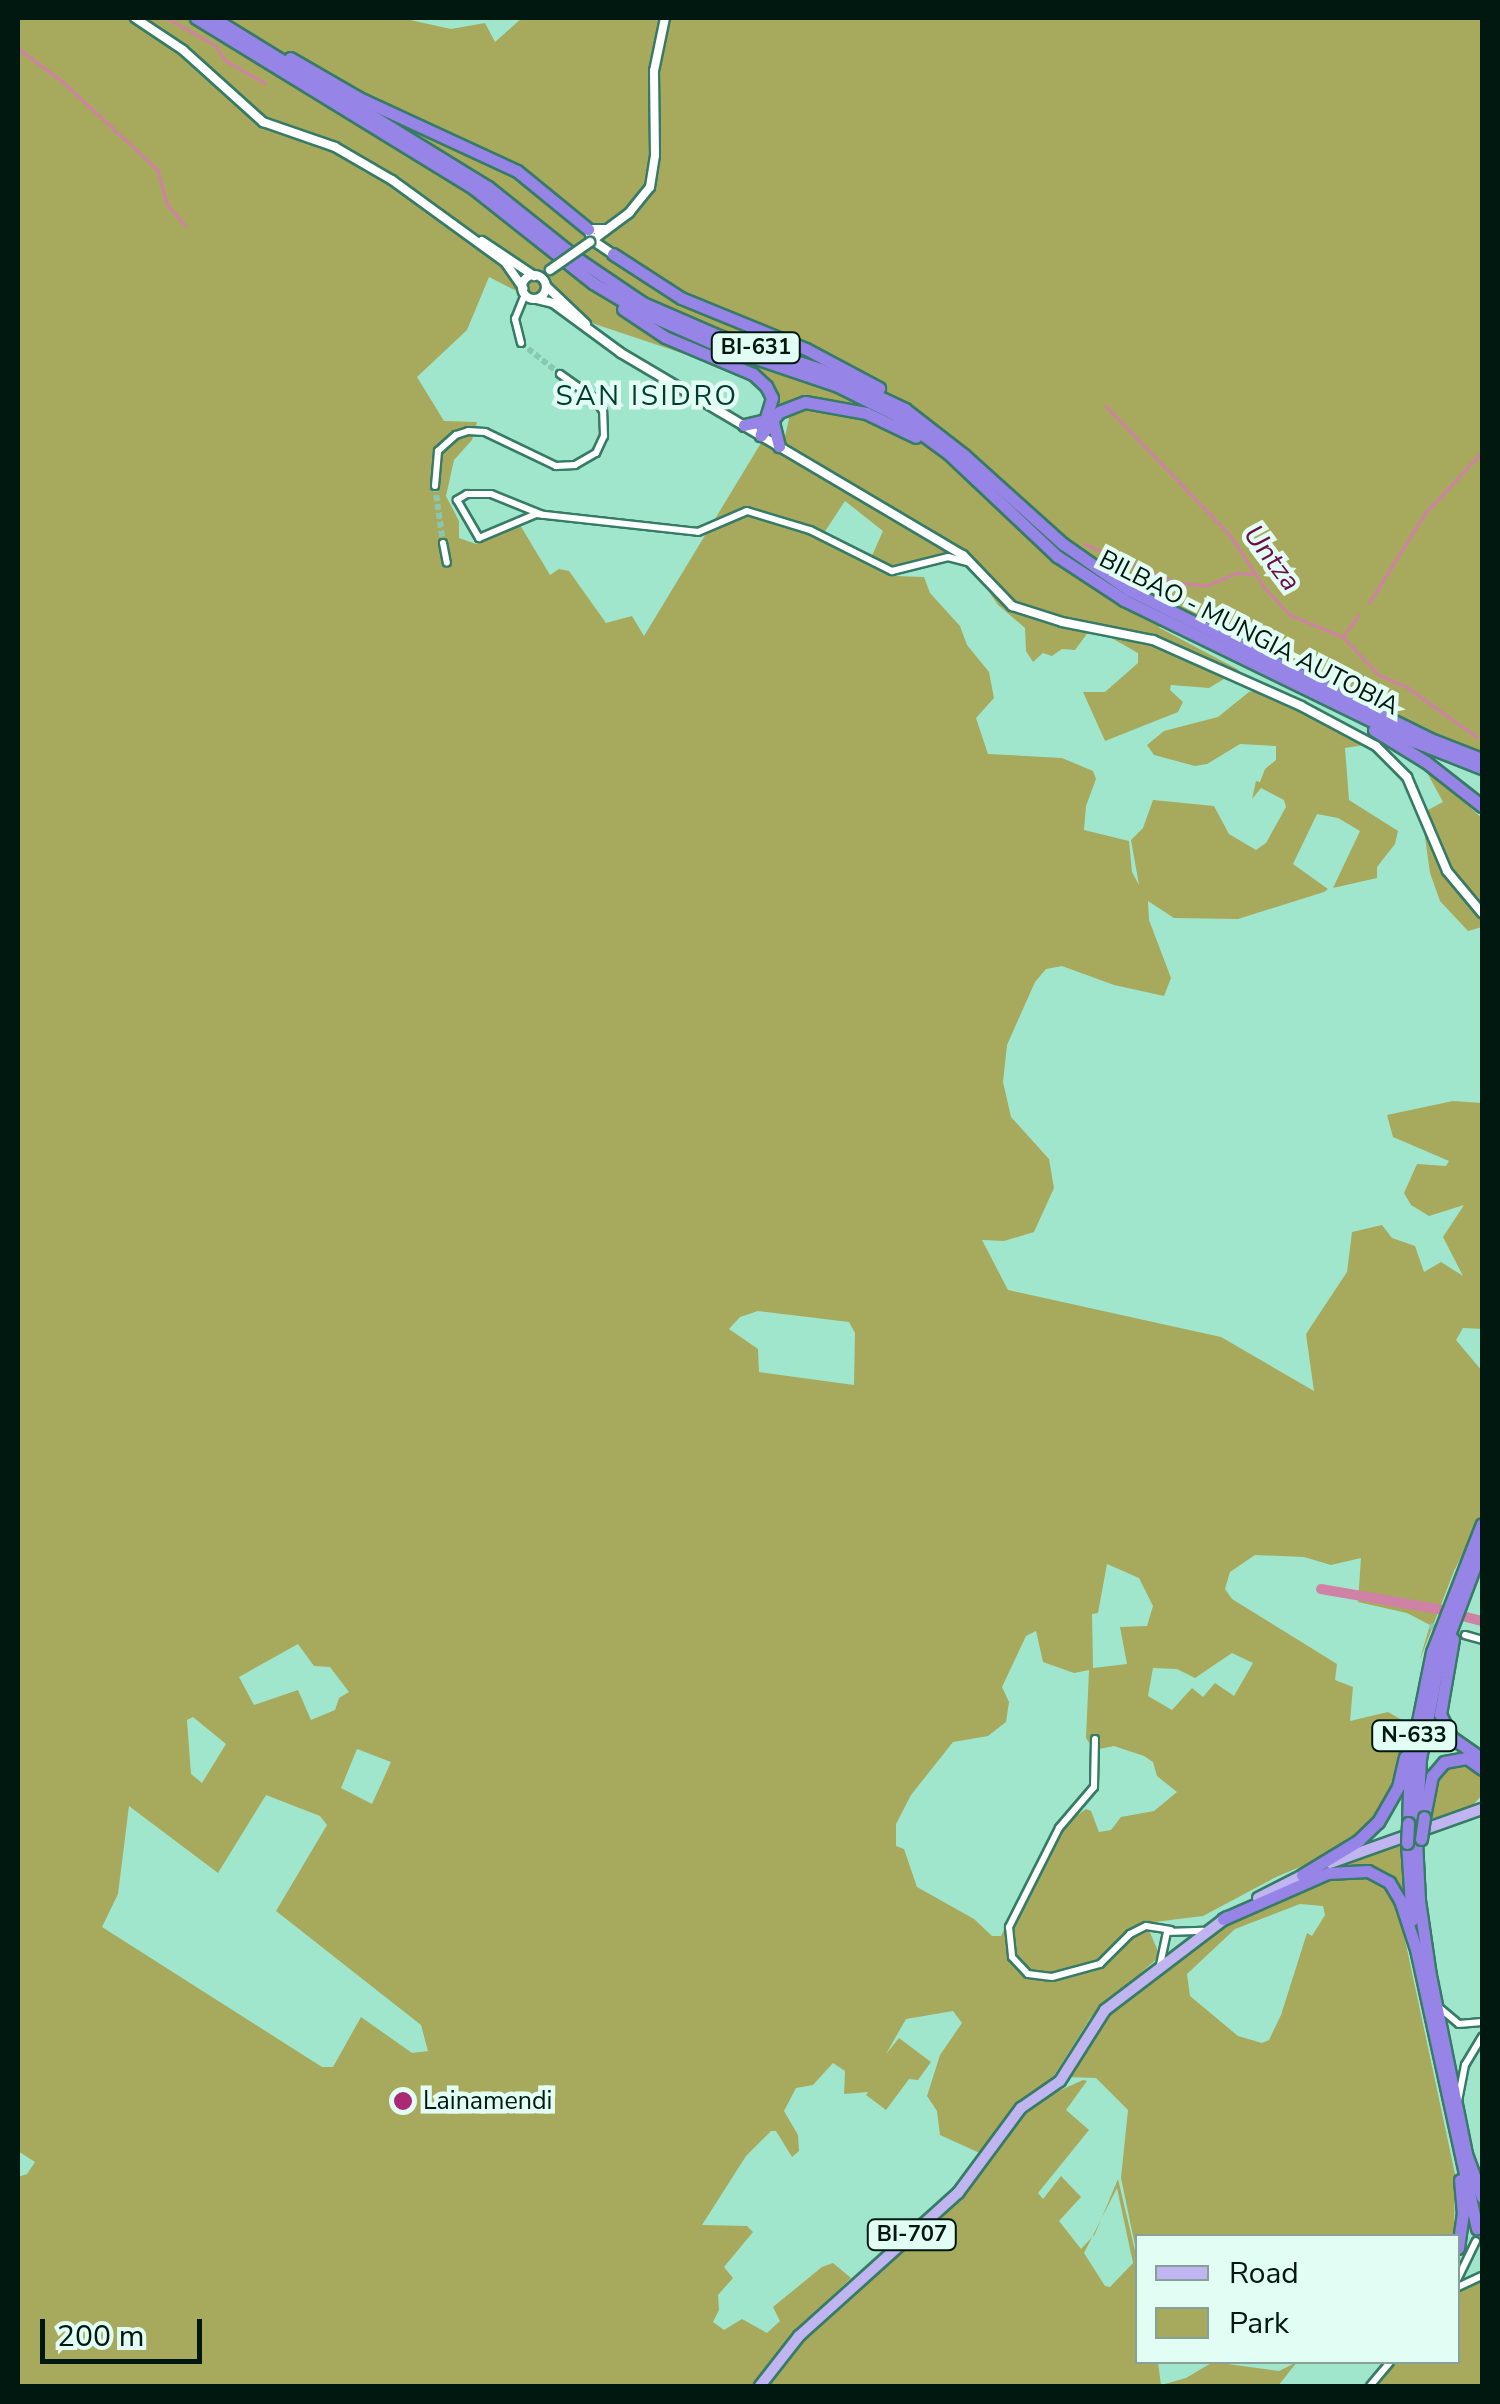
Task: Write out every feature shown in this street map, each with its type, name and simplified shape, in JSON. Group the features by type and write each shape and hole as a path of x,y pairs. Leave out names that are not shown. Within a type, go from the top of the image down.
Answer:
{"highway":[{"name":"BILBAO - MUNGIA AUTOBIA","path":"196,18 472,188 594,283 671,326 808,374 878,406 949,454 1056,556 1124,600 1328,701 1482,768"},
{"name":"BILBAO - MUNGIA AUTOBIA","path":"214,18 488,187 578,259 644,303 719,336 836,376 905,410 964,455 1062,544 1129,590 1428,738 1482,759"},
{"path":"214,18 359,98 517,171 590,237"},
{"path":"613,254 681,298 834,363 905,410"},
{"path":"594,283 665,337 753,374 772,398 769,421 779,446"},
{"path":"760,435 769,421 789,406 805,402 866,413 922,442 1001,504"},
{"path":"744,425 769,421"},
{"path":"1328,701 1426,762 1482,806"},
{"name":"N-633","path":"1416,1820 1410,1761 1432,1652 1482,1524"},
{"name":"N-633","path":"1420,1948 1415,1841 1420,1760 1438,1664 1482,1547"},
{"path":"1472,1569 1443,1677 1440,1714 1451,1737 1482,1758"},
{"path":"1302,1875 1358,1841 1386,1811 1398,1787 1432,1652"},
{"path":"1416,1820 1432,1776 1444,1762 1467,1758 1482,1770"},
{"name":"N-633","path":"1415,1841 1420,1948"},
{"path":"1223,1920 1328,1873 1368,1871 1395,1890 1420,1948 1434,1996 1473,2178 1482,2197"},
{"path":"1420,1948 1456,2146 1463,2214 1460,2234"},
{"path":"1456,2146 1478,2229"}],"main road":[{"name":"BI-707","path":"760,2386 799,2336 958,2193 1021,2108 1060,2082 1093,2024 1160,1965 1223,1920 1302,1875 1479,1808"}],"street":[{"path":"135,18 183,50 253,115 356,157 534,276 607,344"},
{"path":"523,288 534,276 550,270 640,203 654,176 654,70 666,18"},
{"path":"456,226 513,270 526,296 553,303 607,344 973,563 1004,600 1023,611 1153,640 1301,706 1376,746 1407,777 1447,871 1482,913"},
{"path":"610,228 613,254"},
{"path":"590,237 613,254"},
{"path":"538,298 550,270"},
{"path":"521,343 515,319 523,299"},
{"path":"435,486 438,452 456,434 485,432 556,466 575,465 596,453 606,428 600,404 560,374"},
{"path":"543,515 479,538 456,500 467,494 491,494 543,515 698,532 747,511 810,530 892,570 948,557 973,563"},
{"path":"442,542 447,564"},
{"path":"1465,1635 1482,1640"},
{"path":"1095,1740 1094,1786 1059,1828 1009,1928 1012,1957 1019,1969 1036,1976 1084,1971 1109,1959 1125,1939 1152,1925 1173,1932 1210,1929"},
{"path":"1141,1929 1180,1950"},
{"path":"1160,1965 1164,1940 1173,1932"},
{"path":"1173,1932 1180,1950"},
{"path":"1434,1996 1450,2020 1466,2026 1482,2022"},
{"path":"1458,2108 1464,2065 1482,2038"},
{"path":"1478,2229 1482,2250"},
{"path":"1460,2273 1478,2229"},
{"path":"1370,2386 1388,2364"}],"green space":[{"path":"18,18 401,18 451,29 485,23 495,42 522,18 1482,18 1482,755 1202,623 1158,627 1239,670 1209,688 1171,685 1170,690 1183,702 1178,712 1105,741 1083,692 1105,692 1138,663 1138,653 1092,627 1075,650 1062,649 1052,656 1043,653 1033,662 1026,651 1025,628 998,605 970,564 956,558 900,570 895,576 924,577 930,593 960,626 967,645 989,672 994,698 976,718 988,754 1062,758 1093,771 1096,779 1086,806 1084,830 1129,841 1132,872 1139,885 1131,840 1143,828 1153,800 1214,806 1229,834 1256,850 1266,843 1286,807 1284,800 1261,788 1252,799 1256,781 1260,782 1265,769 1276,760 1276,746 1240,744 1207,764 1195,766 1154,755 1147,745 1164,731 1218,717 1249,692 1273,686 1383,742 1345,748 1349,800 1398,831 1395,844 1377,867 1377,878 1333,888 1360,831 1338,818 1317,814 1293,864 1328,889 1324,892 1238,919 1174,918 1148,901 1149,920 1171,978 1164,996 1114,985 1062,966 1046,969 1035,982 1007,1045 1003,1082 1011,1117 1049,1159 1054,1188 1034,1232 1004,1241 982,1240 1008,1290 1221,1337 1314,1391 1306,1334 1347,1272 1352,1232 1382,1225 1392,1238 1415,1246 1424,1272 1441,1262 1463,1276 1443,1237 1464,1205 1429,1216 1411,1205 1404,1193 1417,1164 1446,1166 1449,1161 1393,1137 1387,1115 1453,1101 1482,1103 1482,1329 1463,1328 1456,1340 1482,1371 1482,1516 1454,1571 1419,1662 1430,1625 1407,1613 1358,1602 1361,1558 1331,1565 1304,1557 1255,1555 1230,1572 1225,1589 1232,1599 1337,1664 1335,1680 1353,1687 1350,1721 1388,1712 1409,1724 1386,1801 1373,1822 1331,1854 1276,1877 1203,1916 1146,1923 1160,1956 1091,2017 1050,2082 1041,2086 982,2154 940,2135 937,2111 927,2096 940,2055 962,2023 953,2011 906,2019 886,2054 899,2038 931,2062 918,2080 909,2079 886,2110 866,2095 868,2092 844,2094 845,2071 833,2063 813,2085 796,2088 784,2111 798,2135 799,2151 792,2157 776,2131 771,2131 746,2156 702,2225 747,2226 753,2232 724,2267 733,2278 718,2295 719,2310 713,2322 724,2330 742,2319 767,2333 780,2321 773,2307 822,2267 833,2263 851,2278 792,2335 755,2386 18,2386 18,2177 27,2174 35,2162 18,2151","holes":["489,277 553,310 756,378 789,419 783,445 761,443 644,636 632,616 606,623 569,571 559,569 550,575 520,525 476,544 459,538 459,521 446,496 454,460 472,440 477,422 444,421 417,377 467,330","845,501 883,531 871,558 820,539","758,1311 849,1322 855,1333 854,1385 759,1372 758,1349 729,1329 740,1317","1107,1564 1139,1578 1153,1606 1147,1626 1120,1627 1127,1664 1093,1668 1092,1614 1098,1613","1036,1631 1043,1662 1074,1673 1089,1670 1086,1738 1094,1750 1114,1746 1144,1756 1153,1762 1157,1776 1177,1792 1154,1811 1121,1817 1111,1830 1099,1832 1091,1811 1086,1809 1050,1835 1001,1936 992,1936 974,1919 917,1887 904,1849 896,1846 896,1824 911,1795 953,1742 988,1736 1006,1722 1009,1702 1002,1687 1026,1636","298,1644 314,1666 330,1667 349,1692 339,1698 335,1710 311,1720 298,1690 254,1705 239,1677","1232,1653 1253,1663 1234,1696 1215,1683 1203,1697 1192,1688 1172,1710 1148,1696 1153,1668 1177,1669 1195,1678","193,1717 226,1744 202,1783 191,1774 187,1720","357,1749 391,1762 372,1804 341,1788","266,1795 320,1816 327,1825 276,1911 421,2025 428,2051 412,2053 361,2017 333,2067 322,2067 102,1927 118,1894 129,1806 218,1873"]},
{"path":"1424,767 1482,818 1482,927 1468,931 1440,901 1430,873 1423,823 1428,810 1443,802"},
{"path":"1465,1762 1482,1775 1482,1795 1473,1805 1429,1820 1432,1786 1443,1767"},
{"path":"1401,1841 1404,1897 1373,1869 1356,1865 1316,1874"},
{"path":"1341,1873 1370,1874 1391,1890 1397,1902 1455,2174 1454,2234 1135,2234 1135,2245 1121,2178 1128,2110 1096,2078 1066,2077 1104,2020 1228,1923","holes":["1300,1904 1323,1906 1325,1915 1312,1936 1307,1933 1269,2040 1262,2043 1238,2036 1190,1996 1187,1974 1235,1929"]},
{"path":"1087,2081 1066,2110 1089,2130 1038,2193 1043,2199 1061,2176 1081,2197 1059,2221 1081,2249 1092,2237 1084,2253 1105,2286 1110,2287 1133,2263 1117,2188 1101,2219 1118,2179 1135,2251 1135,2364 1158,2364 1161,2385 1186,2378 1210,2364 1279,2371 1295,2364 1278,2386 762,2386 803,2337 962,2193 1030,2104"},
{"path":"1482,2279 1482,2386 1377,2386 1395,2364 1460,2364 1460,2290"}],"waterway":[{"path":"167,18 215,45 225,60 265,83"},
{"path":"18,48 62,81 158,170 167,204 185,225"},
{"name":"Untza","path":"1106,406 1230,535 1265,588 1290,615 1343,637 1379,675 1407,687 1477,737"},
{"path":"1369,603 1425,513 1482,452"},
{"path":"1085,544 1175,582 1206,586 1236,573 1253,574"},
{"path":"1344,635 1358,616"},
{"path":"1321,1589 1442,1610"},
{"path":"1462,1616 1482,1621"}],"tunnel":[{"path":"521,343 560,374"},
{"path":"435,486 443,543"},
{"path":"1430,1626 1465,1635"}],"place":[{"name":"Lainamendi","path":"403,2101"}],"district":[{"name":"SAN ISIDRO","path":"647,396"}]}
